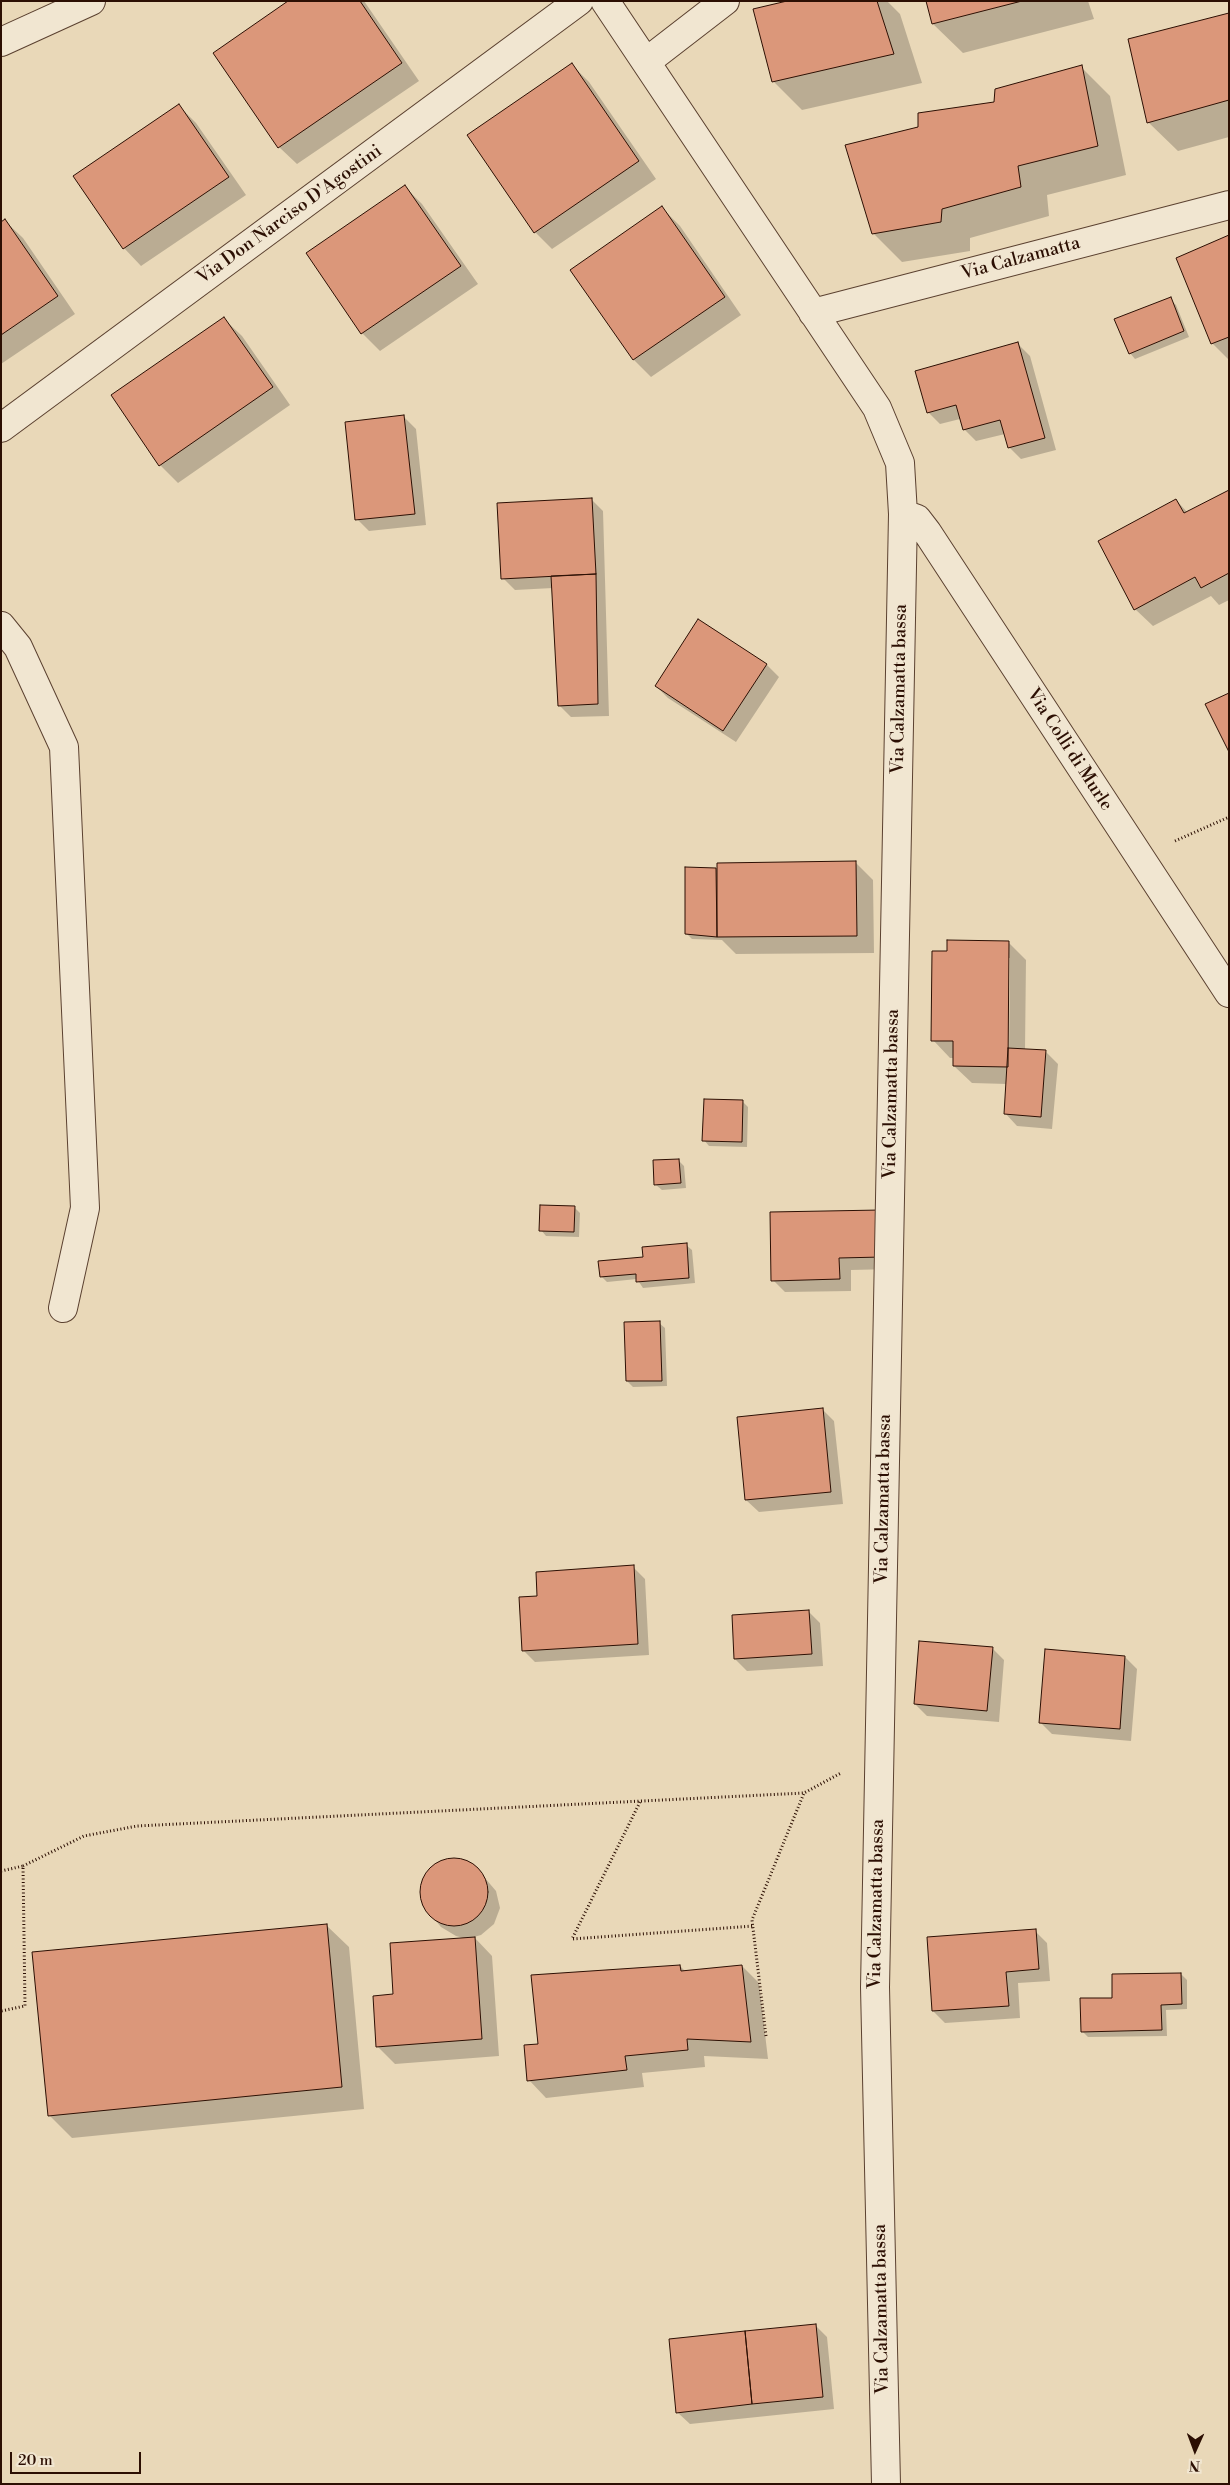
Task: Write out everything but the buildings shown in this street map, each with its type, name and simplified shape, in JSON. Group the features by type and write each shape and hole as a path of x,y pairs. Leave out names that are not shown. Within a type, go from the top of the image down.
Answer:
{"street":[{"path":"1,42 92,1"},
{"name":"Via Don Narciso D'Agostini","path":"1,428 579,1"},
{"path":"605,1 877,408 900,463 904,514"},
{"path":"646,62 725,1"},
{"name":"Via Calzamatta","path":"813,313 1229,205"},
{"name":"Via Colli di Murle","path":"904,514 916,519 927,532 1138,858 1229,993"},
{"name":"Via Calzamatta bassa","path":"886,2484 875,1988 904,514"},
{"path":"1,626 18,648 64,747 85,1208 63,1308"}],"path":[{"path":"1138,858 1229,817"},
{"path":"1,1871 23,1866 84,1836 137,1826 804,1794 880,1752"},
{"path":"766,2036 752,1920 804,1794"},
{"path":"640,1802 572,1939 753,1926"},
{"path":"1,2011 25,2006 23,1866"}]}
